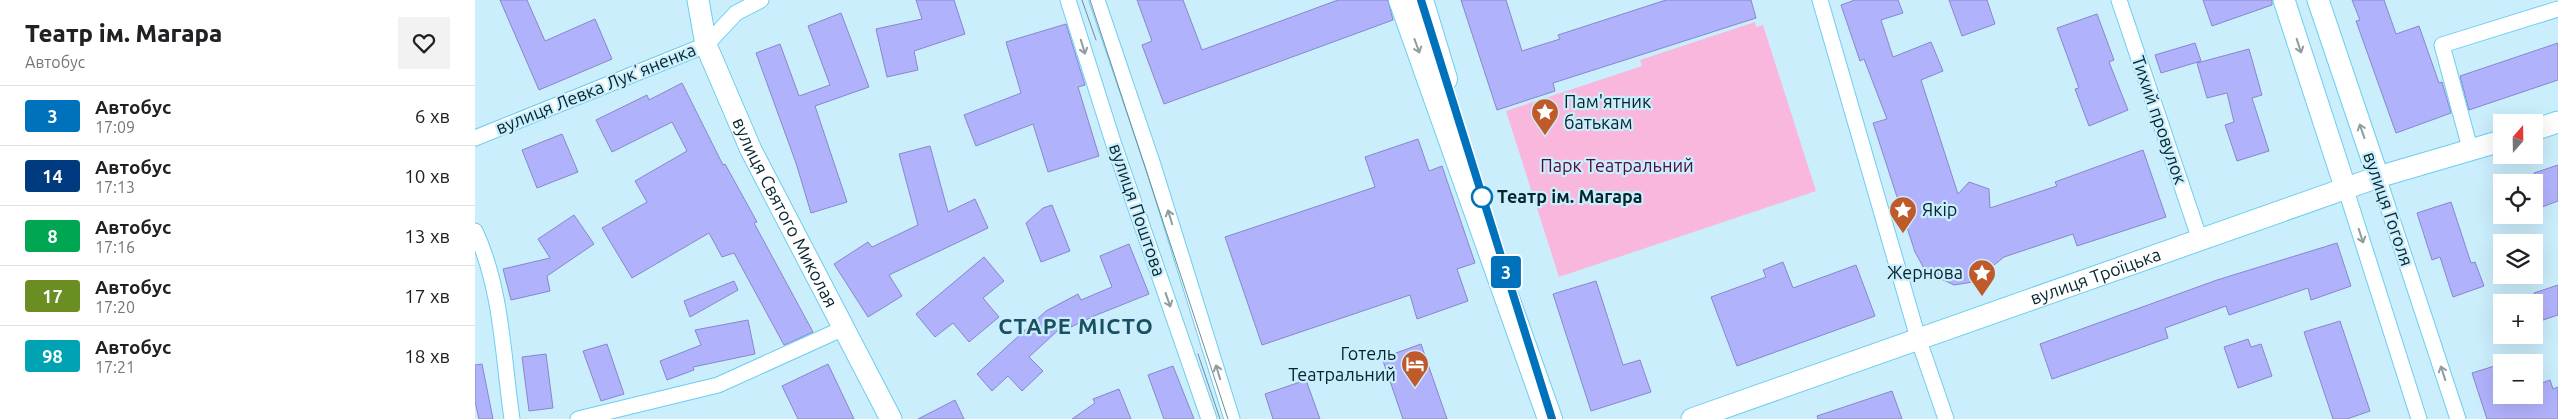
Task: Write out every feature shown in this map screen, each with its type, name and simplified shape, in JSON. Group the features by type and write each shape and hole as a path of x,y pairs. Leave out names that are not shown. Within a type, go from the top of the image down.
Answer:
{"main road":[{"name":"вулиця Святого Миколая","path":"698,0 706,45 751,150 891,419"},
{"path":"1401,0 1551,419"},
{"path":"1421,0 1551,419"},
{"name":"вулиця Гоголя","path":"2284,0 2346,190"},
{"name":"вулиця Гоголя","path":"2318,0 2378,178"},
{"path":"2543,127 2558,122"},
{"name":"вулиця Троїцька","path":"1692,419 1918,338 2378,178 2493,144"}],"street":[{"name":"вулиця Левка Лукʼяненка","path":"475,138 706,45 736,13 761,0"},
{"name":"вулиця Поштова","path":"1068,0 1114,145 1209,419"},
{"name":"вулиця Поштова","path":"1097,0 1153,165 1232,419"},
{"path":"1820,0 1918,338 1946,419"},
{"name":"Тихий провулок","path":"2119,0 2200,240"},
{"path":"2471,152 2442,45 2558,10"},
{"name":"вулиця Гоголя","path":"2378,178 2458,419"},
{"name":"вулиця Гоголя","path":"2346,190 2419,419"},
{"path":"475,232 482,247 495,297 512,419"},
{"path":"578,419 718,385 844,328"}],"green space":[{"name":"Парк Театральний","path":"1755,22 1756,27 1763,25 1816,191 1559,277 1506,111 1642,66 1640,60"}],"building":[{"path":"500,0 527,0 545,41 595,19 612,59 539,90"},
{"path":"916,0 954,0 965,34 914,51 918,70 887,77 876,29 922,19"},
{"path":"1137,0 1183,0 1202,50 1338,0 1388,0 1393,20 1164,104 1142,45 1152,41"},
{"path":"1461,0 1506,0 1522,51 1560,39 1558,35 1666,0 1751,0 1756,18 1553,83 1555,91 1497,110"},
{"path":"1855,0 1898,0 1903,13 1881,20 1893,57 1931,42 1943,71 1921,80 1958,194 1969,182 1989,189 1990,208 2057,186 2055,182 2143,150 2166,217 2077,246 2073,234 2004,257 1973,282 1954,285 1926,272 1915,252 1873,123 1887,119 1864,59 1860,61 1841,5"},
{"path":"1949,0 1987,0 1995,24 1962,36"},
{"path":"2203,0 2272,0 2272,5 2212,26"},
{"path":"2352,0 2384,0 2396,34 2419,26 2439,83 2442,82 2451,113 2396,133 2356,21 2360,20"},
{"path":"841,13 869,87 815,106 847,202 811,213 796,163 756,53 780,44 799,96 830,85 808,26"},
{"path":"2097,14 2114,60 2109,62 2128,110 2089,126 2075,89 2079,88 2057,28"},
{"path":"1066,24 1085,85 1078,87 1099,156 1048,172 1033,124 976,146 964,115 1021,93 1006,42"},
{"path":"2195,43 2201,61 2161,73 2155,55"},
{"path":"2558,43 2558,80 2469,110 2460,76"},
{"path":"2249,49 2262,95 2252,98 2269,151 2237,161 2225,125 2234,122 2227,93 2207,98 2197,63"},
{"path":"682,83 723,165 725,164 757,222 754,223 813,332 784,345 734,253 722,257 709,233 632,278 602,228 647,202 635,181 687,151 672,122 612,152 596,120 647,95 649,100"},
{"path":"562,134 578,172 537,188 522,150"},
{"name":"Театр ім. Магара","path":"1418,139 1429,171 1442,166 1475,263 1457,269 1468,301 1417,319 1410,295 1262,345 1225,237 1375,187 1365,157"},
{"path":"930,146 948,212 975,199 988,228 889,275 902,296 868,317 834,264 868,242 872,247 918,225 899,154"},
{"path":"2558,165 2558,201 2543,207 2543,174 2534,173"},
{"path":"2451,202 2471,263 2475,262 2484,286 2453,297 2440,257 2432,260 2417,213"},
{"path":"1052,205 1070,251 1041,262 1026,223 1043,208"},
{"path":"574,215 594,244 547,276 550,291 511,300 503,269 550,258 538,239"},
{"path":"2337,243 2351,286 2311,300 2308,288 2229,315 2226,306 2165,328 2168,338 2052,379 2040,344 2217,280"},
{"path":"1129,244 1149,294 1069,328 1066,323 1029,357 1043,371 1022,391 1008,376 992,391 977,374 1046,311 1078,294 1081,300 1112,287 1100,256"},
{"path":"984,257 1004,281 983,298 999,317 969,342 953,323 935,337 916,314"},
{"path":"1783,262 1793,288 1856,265 1875,316 1737,366 1711,297 1766,277 1763,270"},
{"path":"734,281 738,290 690,317 684,301"},
{"path":"1596,281 1623,365 1640,360 1651,392 1591,411 1553,294"},
{"path":"2558,285 2558,315 2543,320 2543,294 2534,293"},
{"path":"748,320 755,354 693,367 694,370 667,380 660,361 701,345 695,330"},
{"path":"2340,321 2370,411 2347,419 2333,419 2304,332"},
{"path":"2248,339 2251,347 2261,344 2272,376 2238,388 2224,347"},
{"path":"607,344 624,394 601,401 583,351"},
{"name":"Готель Театральний","path":"1421,344 1447,419 1403,419 1382,358"},
{"path":"546,354 553,408 529,411 522,357"},
{"path":"482,364 493,419 479,419 475,401 475,365"},
{"path":"828,364 854,419 798,419 782,386"},
{"path":"1173,366 1194,419 1164,419 1148,375"},
{"path":"2493,366 2493,404 2543,404 2543,383 2550,380 2553,389 2558,387 2558,419 2487,419 2472,373"},
{"name":"Готель Театральний","path":"1306,380 1320,419 1273,419 1265,394"},
{"path":"1119,389 1131,419 1072,419 1095,403 1093,399"},
{"path":"1892,391 1902,419 1818,419 1817,416"},
{"path":"955,400 964,419 918,419"}],"tram line":[{"path":"1082,0 1096,40"},
{"path":"1090,0 1228,419"},
{"path":"1198,354 1220,419"}],"bus line":[{"name":"3","path":"1421,0 1552,419"}],"place":[{"name":"Пам'ятник батькам","path":"1545,136"},
{"name":"Театр ім. Магара","path":"1482,197"},
{"name":"Якір","path":"1903,234"},
{"name":"Жернова","path":"1982,297"},
{"name":"Готель Театральний","path":"1415,388"}],"district":[{"name":"СТАРЕ МІСТО","path":"1076,326"}]}
